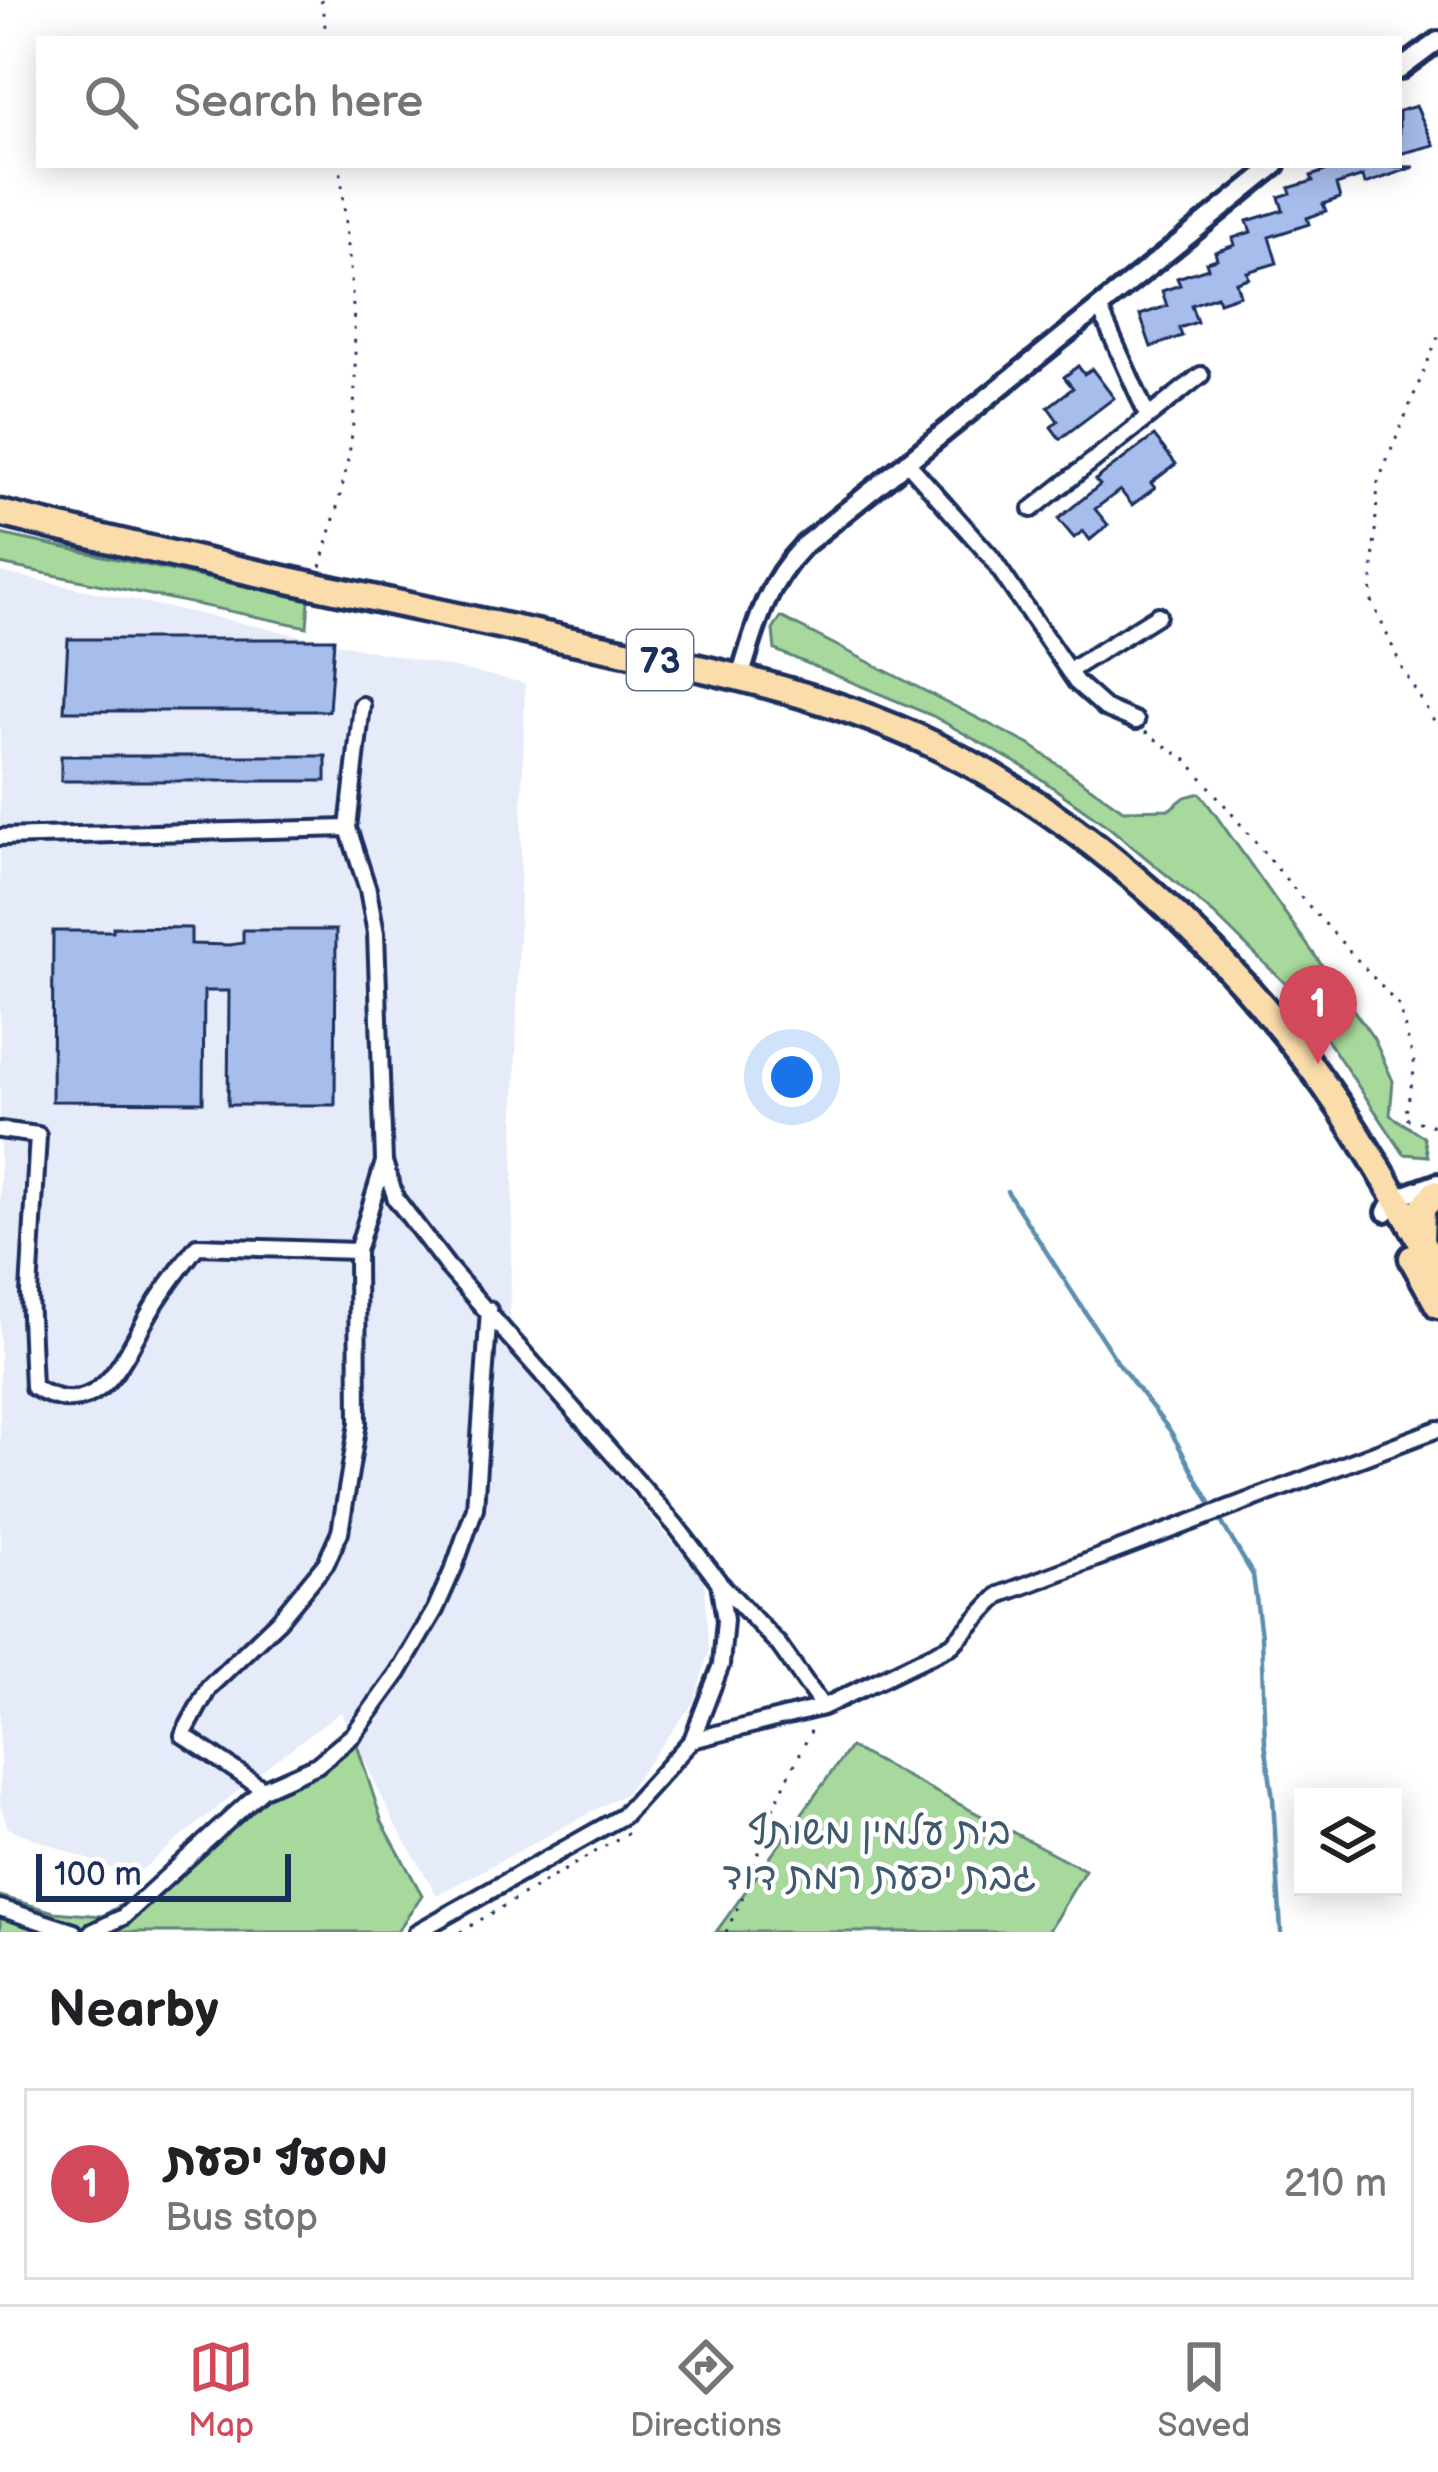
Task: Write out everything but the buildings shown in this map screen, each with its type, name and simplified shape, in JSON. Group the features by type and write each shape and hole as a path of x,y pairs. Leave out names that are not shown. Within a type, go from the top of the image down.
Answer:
{"highway":[{"name":"73","path":"0,513 169,556 740,678 887,725 956,756 1088,841 1192,930 1239,982 1308,1063 1381,1174 1438,1305"},
{"name":"73","path":"1239,982 1438,1272"},
{"path":"1381,1174 1434,1188 1422,1209 1421,1242"}],"street":[{"path":"1402,68 1438,41"},
{"path":"740,678 764,600 787,562 1272,168"},
{"path":"1099,307 1148,417"},
{"path":"1033,508 1201,375"},
{"path":"906,461 991,556 1096,701 1136,721"},
{"path":"1070,671 1158,615"},
{"path":"362,705 348,828 376,933 384,1162 396,1199 719,1582 779,1645 823,1708"},
{"path":"0,837 348,828"},
{"path":"0,1130 38,1135 29,1293 33,1387 50,1397 82,1400 109,1382 151,1310 197,1246 357,1251"},
{"path":"263,1789 183,1735 208,1688 279,1620 326,1563 340,1532 358,1423 357,1251 384,1162"},
{"path":"1395,1207 1434,1188"},
{"path":"92,1932 123,1917 263,1789 317,1765 353,1735 398,1673 435,1610 475,1508 489,1310"},
{"path":"692,1740 823,1708 952,1645 999,1595 1437,1430"},
{"path":"416,1932 623,1816 692,1740 721,1665 725,1620 719,1582"},
{"path":"0,1908 74,1932"}],"path":[{"path":"321,0 327,36"},
{"path":"316,586 353,424 355,328 340,168"},
{"path":"1438,337 1378,482 1371,599 1403,670 1438,727"},
{"path":"1136,721 1149,738 1189,762 1399,1006 1414,1066 1405,1118 1438,1127"},
{"path":"726,1932 745,1892 772,1810 823,1708"}],"shaded area":[{"path":"0,572 525,683 509,1351 704,1579 709,1651 694,1702 625,1794 437,1895 393,1820 341,1712 133,1877 8,1828 0,1804"}],"green space":[{"path":"0,534 309,600 307,627 0,564"},
{"path":"781,617 1030,745 1123,810 1170,809 1200,793 1374,1039 1393,1081 1390,1115 1424,1137 1428,1156 1404,1154 1297,995 1214,914 1110,828 1027,769 933,716 775,650 773,630"},
{"path":"356,1742 382,1822 422,1895 397,1932 0,1932 0,1896 54,1912 102,1916 171,1876 295,1771"},
{"name":"בית עלמין משותף גבת יפעת רמת דוד","path":"850,1747 1085,1870 1048,1932 716,1932"}],"waterway":[{"path":"1007,1191 1118,1363 1171,1432 1213,1508"},
{"path":"1219,1518 1253,1575 1281,1932"}],"place":[{"name":"מסעף יפעת","path":"1318,1064"}]}
